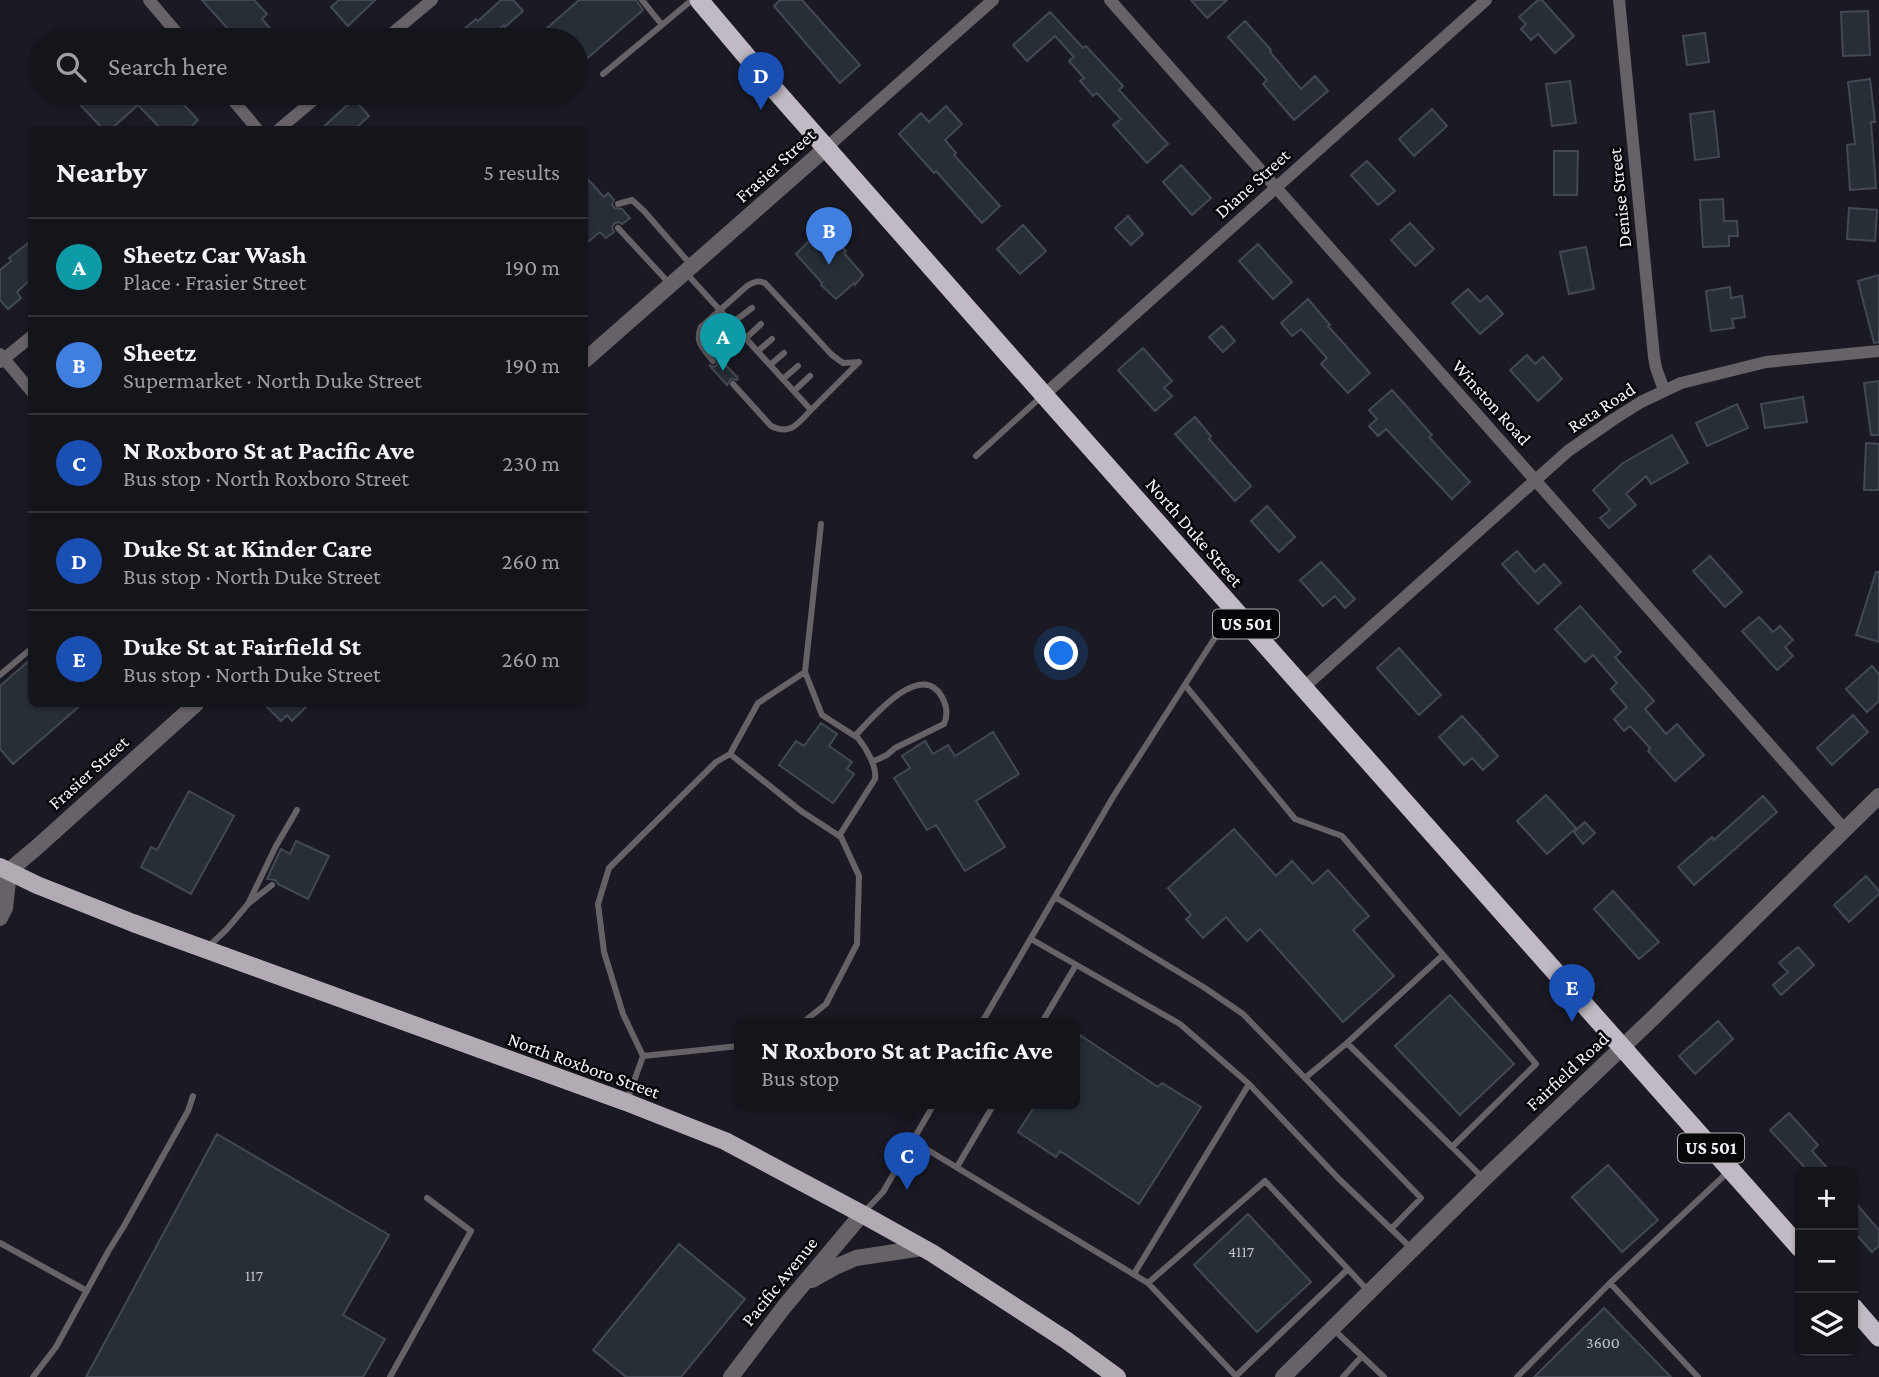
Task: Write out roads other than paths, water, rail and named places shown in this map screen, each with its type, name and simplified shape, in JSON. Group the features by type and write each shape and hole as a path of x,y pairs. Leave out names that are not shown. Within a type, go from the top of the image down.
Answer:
{"highway":[{"name":"North Duke Street","path":"699,0 1233,610 1795,1242"},
{"path":"1858,1313 1879,1337"}],"main road":[{"name":"North Roxboro Street","path":"3,872 205,950 626,1102 726,1142 922,1248 1066,1340 1117,1377"}],"street":[{"path":"149,0 173,28"},
{"path":"398,28 432,0"},
{"name":"Frasier Street","path":"588,358 993,0"},
{"name":"Winston Road","path":"1110,0 1845,830"},
{"name":"Diane Street","path":"1044,395 1486,0"},
{"name":"Denise Street","path":"1619,0 1654,357 1664,390"},
{"path":"237,105 255,126"},
{"path":"283,126 308,105"},
{"path":"28,339 1,358 28,388"},
{"name":"Reta Road","path":"1303,688 1568,451 1614,419 1681,383 1766,362 1879,351"},
{"name":"Frasier Street","path":"3,872 193,707"},
{"name":"Fairfield Road","path":"1283,1377 1879,796"},
{"path":"0,918 5,908 3,872"},
{"name":"Pacific Avenue","path":"731,1377 862,1214"},
{"path":"801,1287 856,1258 922,1248"}],"lane":[{"path":"642,0 662,25"},
{"path":"603,74 692,0"},
{"path":"618,204 632,200 644,211 720,310 811,410"},
{"path":"618,228 671,285"},
{"path":"713,361 699,343 698,333 701,327 754,281 765,283 780,305 797,317 832,355 844,363 859,362 788,430 771,426 733,384"},
{"path":"732,323 752,308"},
{"path":"790,323 797,317"},
{"path":"746,338 761,324"},
{"path":"803,336 809,330"},
{"path":"758,351 772,339"},
{"path":"815,349 821,343"},
{"path":"770,365 784,353"},
{"path":"825,361 832,355"},
{"path":"783,379 798,366"},
{"path":"794,391 810,376"},
{"path":"976,456 1044,395"},
{"path":"821,524 804,672 821,715 862,743 876,771 875,779 839,836"},
{"path":"985,1018 1113,797 1233,610"},
{"path":"0,675 28,651"},
{"path":"626,1102 643,1056 622,1014 604,952 598,904 609,868 716,761 730,754 758,703 804,672"},
{"path":"855,736 879,711 912,687 924,684 931,686 942,696 947,717 944,724 872,762"},
{"path":"1185,685 1296,819 1342,835 1536,1064 1452,1147"},
{"path":"730,754 801,811 841,837 859,876 857,944 826,1004 808,1018"},
{"path":"248,904 276,846 298,810"},
{"path":"205,950 248,904 272,885"},
{"path":"1055,897 1243,1014 1421,1198 1391,1229"},
{"path":"1031,939 1180,1024 1248,1084 1338,1178 1412,1249"},
{"path":"1306,1079 1443,955"},
{"path":"1045,1018 1076,965"},
{"path":"1347,1043 1484,1179"},
{"path":"643,1056 734,1047"},
{"path":"1134,1274 1248,1084"},
{"path":"33,1377 56,1347 188,1111 193,1096"},
{"path":"862,1214 883,1192 931,1109"},
{"path":"957,1167 991,1109"},
{"path":"913,1141 1148,1283 1236,1376 1348,1269"},
{"path":"1517,1377 1610,1283 1731,1169"},
{"path":"1148,1283 1265,1181 1369,1292"},
{"path":"390,1377 471,1231 427,1198"},
{"path":"0,1243 87,1291"},
{"path":"1610,1283 1698,1377"},
{"path":"1332,1328 1384,1377"},
{"path":"1343,1377 1362,1356"}],"place":[{"name":"Duke St at Kinder Care","path":"761,110"},
{"name":"Sheetz","path":"829,265"},
{"name":"Sheetz Car Wash","path":"723,371"},
{"name":"Duke St at Fairfield St","path":"1572,1022"},
{"name":"N Roxboro St at Pacific Ave","path":"907,1190"}]}
